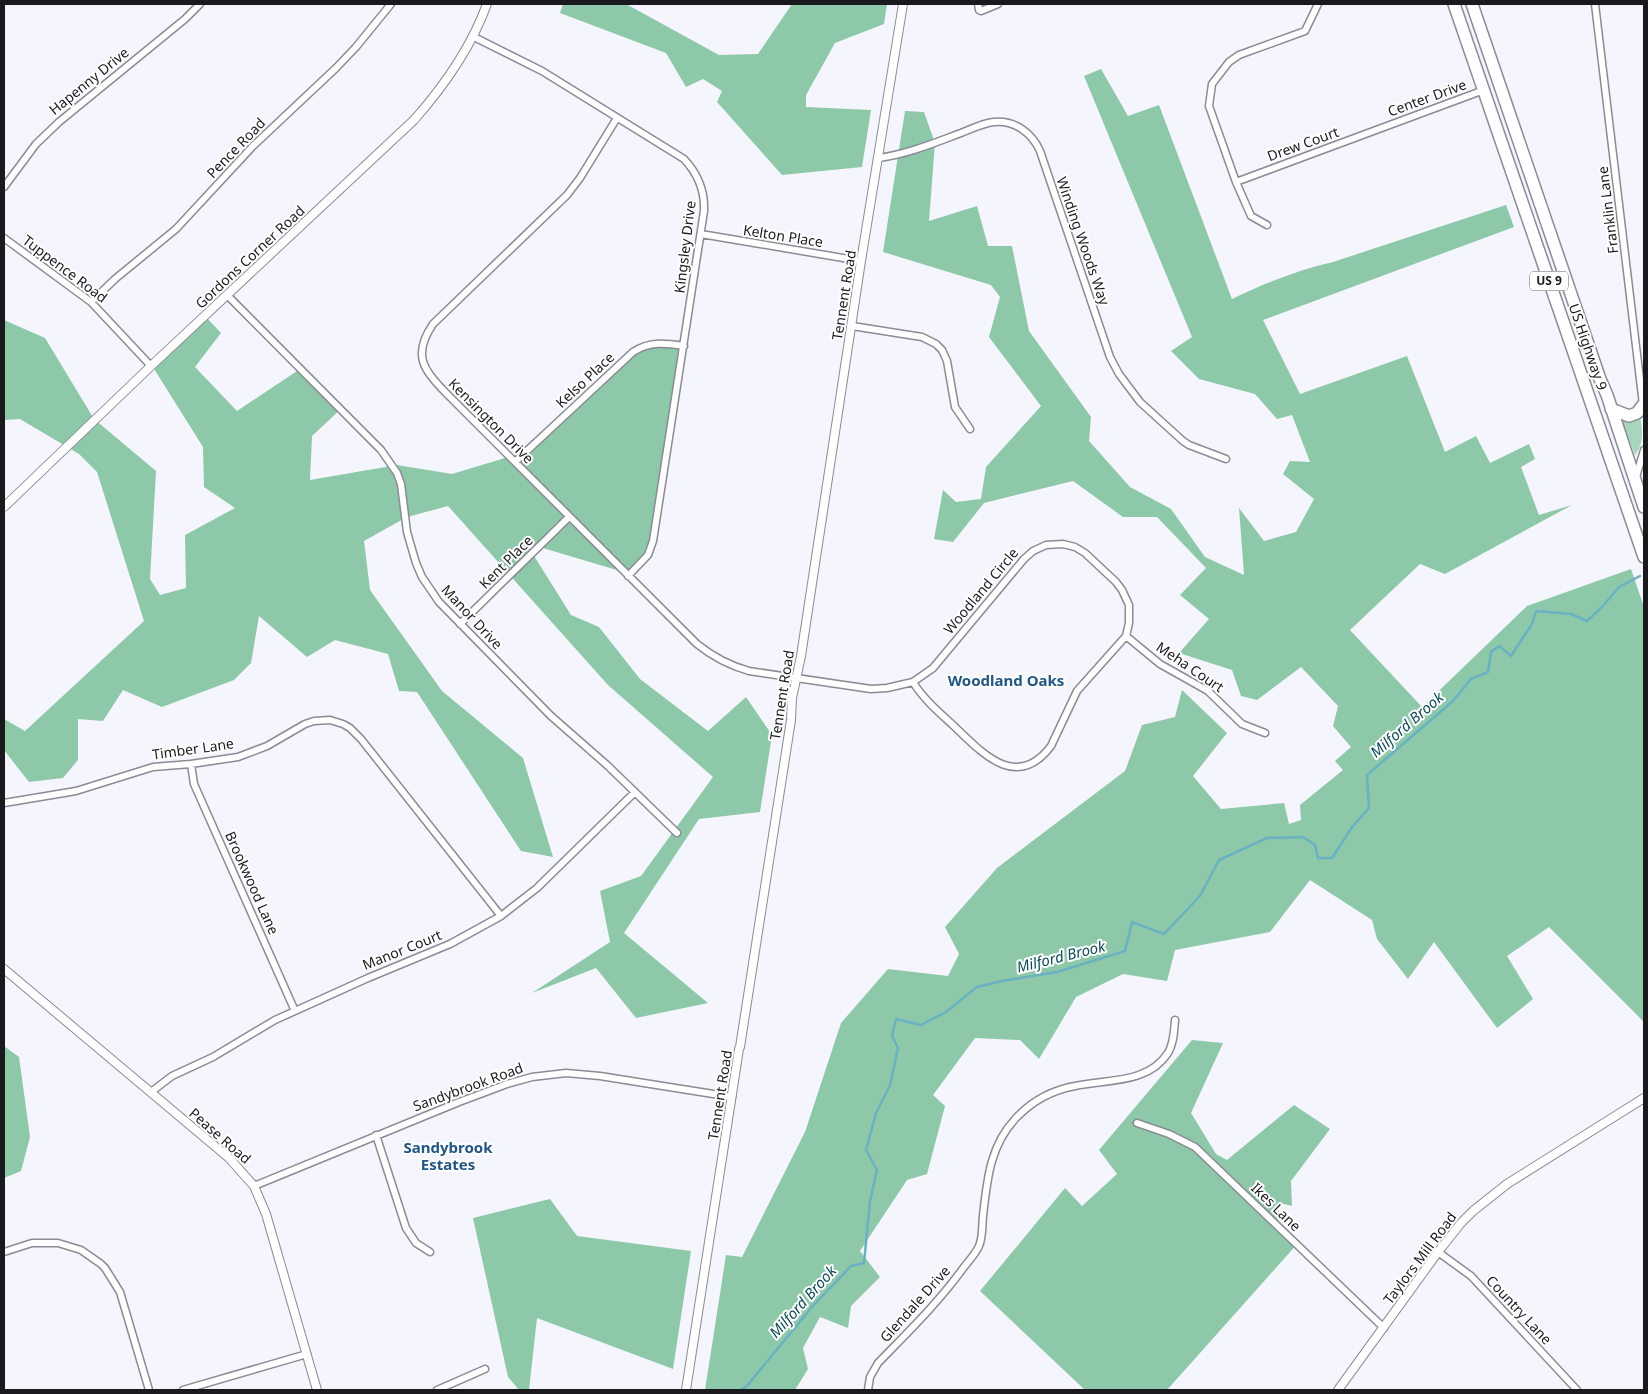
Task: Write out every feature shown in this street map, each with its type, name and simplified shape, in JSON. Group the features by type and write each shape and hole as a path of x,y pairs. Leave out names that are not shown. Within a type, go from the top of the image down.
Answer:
{"highway":[{"name":"US Highway 9","path":"1454,4 1644,558"},
{"name":"US Highway 9","path":"1472,4 1608,395 1644,507"},
{"path":"1611,409 1628,416 1644,409"}],"street":[{"name":"Hapenny Drive","path":"4,187 36,144 59,122 185,19 200,4"},
{"name":"Pence Road","path":"91,302 115,279 176,229 253,146 336,68 391,4"},
{"name":"Gordons Corner Road","path":"4,507 151,366 256,270 414,120 444,84 474,37 487,4"},
{"name":"Tennent Road","path":"686,1390 771,854 861,260 904,4"},
{"path":"978,4 978,10 981,11 998,4"},
{"path":"1267,225 1251,216 1236,182 1209,106 1212,84 1229,62 1239,55 1305,31 1318,4"},
{"name":"Franklin Lane","path":"1595,4 1644,409"},
{"name":"Kingsley Drive","path":"474,37 542,71 674,153 691,167 700,182 704,197 704,212 653,541 648,555 628,576"},
{"name":"Center Drive","path":"1379,130 1484,90"},
{"name":"Kensington Drive","path":"617,118 580,178 567,195 436,320 422,343 421,356 426,369 434,380 696,644 725,663 742,669 796,679"},
{"name":"Winding Woods Way","path":"879,158 907,153 981,125 994,122 1012,124 1025,131 1040,151 1097,323 1110,357 1119,374 1140,402 1183,441 1226,459"},
{"name":"Drew Court","path":"1236,182 1379,130"},
{"name":"Kelton Place","path":"701,234 861,260"},
{"name":"Tuppence Road","path":"4,238 91,302 151,366"},
{"name":"Manor Drive","path":"227,295 382,450 390,461 402,484 407,532 416,563 431,592 551,716 635,792 677,834"},
{"path":"852,326 922,337 936,344 942,350 947,361 955,406 970,429"},
{"name":"Kelso Place","path":"515,462 633,352 646,345 657,343 684,346"},
{"path":"1635,480 1644,450"},
{"name":"Kent Place","path":"460,624 569,517"},
{"name":"Woodland Circle","path":"796,679 871,689 887,688 913,682 941,660 1024,559 1033,551 1046,545 1063,544 1075,547 1085,553 1116,582 1129,605 1129,623 1126,636"},
{"path":"913,682 922,696 986,756 1003,765 1025,765 1046,753 1054,741 1077,691 1126,636"},
{"name":"Meha Court","path":"1126,636 1160,664 1208,692 1242,724 1265,733"},
{"name":"Timber Lane","path":"4,803 76,791 153,767 228,759 267,746 305,724 314,721 330,720 350,728 361,739 501,916"},
{"name":"Brookwood Lane","path":"191,764 194,784 294,1010"},
{"name":"Manor Court","path":"151,1092 172,1076 213,1057 294,1010 450,944 501,916 538,888 635,792"},
{"name":"Pease Road","path":"4,969 228,1158 254,1186 266,1214 317,1390"},
{"name":"Glendale Drive","path":"868,1390 870,1377 878,1363 948,1290 979,1246 989,1170 996,1149 1008,1128 1026,1109 1054,1092 1075,1086 1133,1077 1149,1071 1169,1052 1173,1044 1175,1020"},
{"name":"Sandybrook Road","path":"254,1186 376,1135 507,1084 555,1074 600,1076 732,1097"},
{"name":"Taylors Mill Road","path":"1338,1390 1438,1252 1461,1223 1487,1198 1644,1098"},
{"name":"Ikes Lane","path":"1137,1124 1168,1134 1195,1147 1384,1328"},
{"path":"376,1135 406,1228 416,1243 430,1252"},
{"path":"4,1252 32,1243 58,1243 81,1250 101,1264 120,1292 149,1390"},
{"name":"Country Lane","path":"1438,1252 1470,1276 1577,1390"},
{"path":"183,1390 307,1354"},
{"path":"437,1390 485,1369"}],"green space":[{"path":"563,4 626,4 719,55 758,54 792,4 887,4 884,24 835,43 806,95 806,107 871,110 862,167 782,175 717,102 722,91 703,79 686,87 666,53 560,13"},
{"path":"1101,69 1128,116 1159,105 1232,299 1294,273 1506,205 1514,227 1263,320 1300,394 1407,356 1445,452 1476,436 1490,463 1529,444 1535,459 1521,467 1539,515 1572,505 1445,574 1420,564 1350,630 1422,707 1527,606 1631,569 1644,607 1644,1022 1549,927 1507,956 1533,999 1497,1028 1434,942 1408,979 1377,939 1372,920 1310,880 1270,932 1175,950 1167,981 1123,974 1076,997 1039,1059 1020,1040 975,1038 933,1095 945,1106 927,1174 907,1180 860,1251 880,1277 851,1306 848,1328 820,1317 803,1348 808,1369 795,1390 705,1390 726,1255 742,1257 805,1132 841,1023 888,969 948,976 959,954 945,927 997,868 1125,771 1142,725 1175,717 1182,690 1227,733 1193,776 1221,809 1284,803 1289,824 1301,820 1300,805 1343,770 1335,761 1351,747 1333,726 1338,706 1301,667 1257,700 1241,696 1232,670 1179,653 1209,619 1180,595 1206,568 1157,517 1123,517 1073,481 984,503 953,542 934,539 943,490 956,502 981,499 986,467 1041,406 989,337 1000,297 991,285 883,252 905,111 924,112 935,143 929,221 977,206 988,246 1012,246 1029,331 1091,417 1089,441 1130,487 1171,509 1205,557 1244,575 1239,508 1264,541 1296,532 1314,499 1283,474 1290,461 1310,462 1292,415 1277,419 1255,394 1199,379 1171,351 1192,337 1084,76"},
{"path":"203,314 221,333 195,367 237,411 303,367 343,407 312,436 310,480 397,465 452,474 515,455 640,345 685,340 646,557 630,574 526,543 571,615 599,627 640,679 708,731 746,697 772,735 760,812 699,819 624,933 708,1003 636,1018 596,968 532,993 610,942 600,891 641,876 713,777 608,685 448,506 407,517 364,541 370,590 442,691 523,758 553,857 521,851 417,692 399,691 388,654 335,640 307,657 259,616 251,663 234,680 162,707 123,690 103,721 78,719 78,760 63,778 29,782 4,750 4,719 25,731 144,621 97,472 79,454 20,419 4,420 4,320 45,338 94,419 156,471 150,579 160,595 186,588 185,535 235,508 204,487 203,447 151,364"},
{"path":"1640,415 1642,441 1635,455 1621,419"},
{"path":"1192,1040 1223,1043 1191,1113 1216,1154 1227,1160 1294,1105 1330,1129 1291,1181 1292,1206 1280,1203 1277,1221 1299,1242 1167,1390 1085,1390 980,1291 1065,1188 1082,1206 1117,1174 1099,1150"},
{"path":"4,1046 19,1057 30,1137 21,1171 4,1178"},
{"path":"550,1199 577,1236 691,1251 673,1369 537,1318 529,1390 519,1390 508,1377 473,1218"}],"waterway":[{"name":"Milford Brook","path":"740,1390 746,1387 812,1307 851,1266 864,1263 870,1201 877,1170 866,1150 876,1113 890,1085 898,1048 892,1036 896,1019 921,1025 946,1012 977,987 1057,972 1125,951 1132,922 1164,934 1200,896 1219,860 1267,838 1303,837 1315,845 1318,858 1332,858 1352,827 1369,808 1367,775 1453,701 1471,679 1488,672 1491,652 1499,646 1511,656 1532,624 1536,611 1571,614 1587,621 1619,587 1640,576"}],"district":[{"name":"Woodland Oaks","path":"1006,681"},
{"name":"Sandybrook Estates","path":"448,1156"}]}
